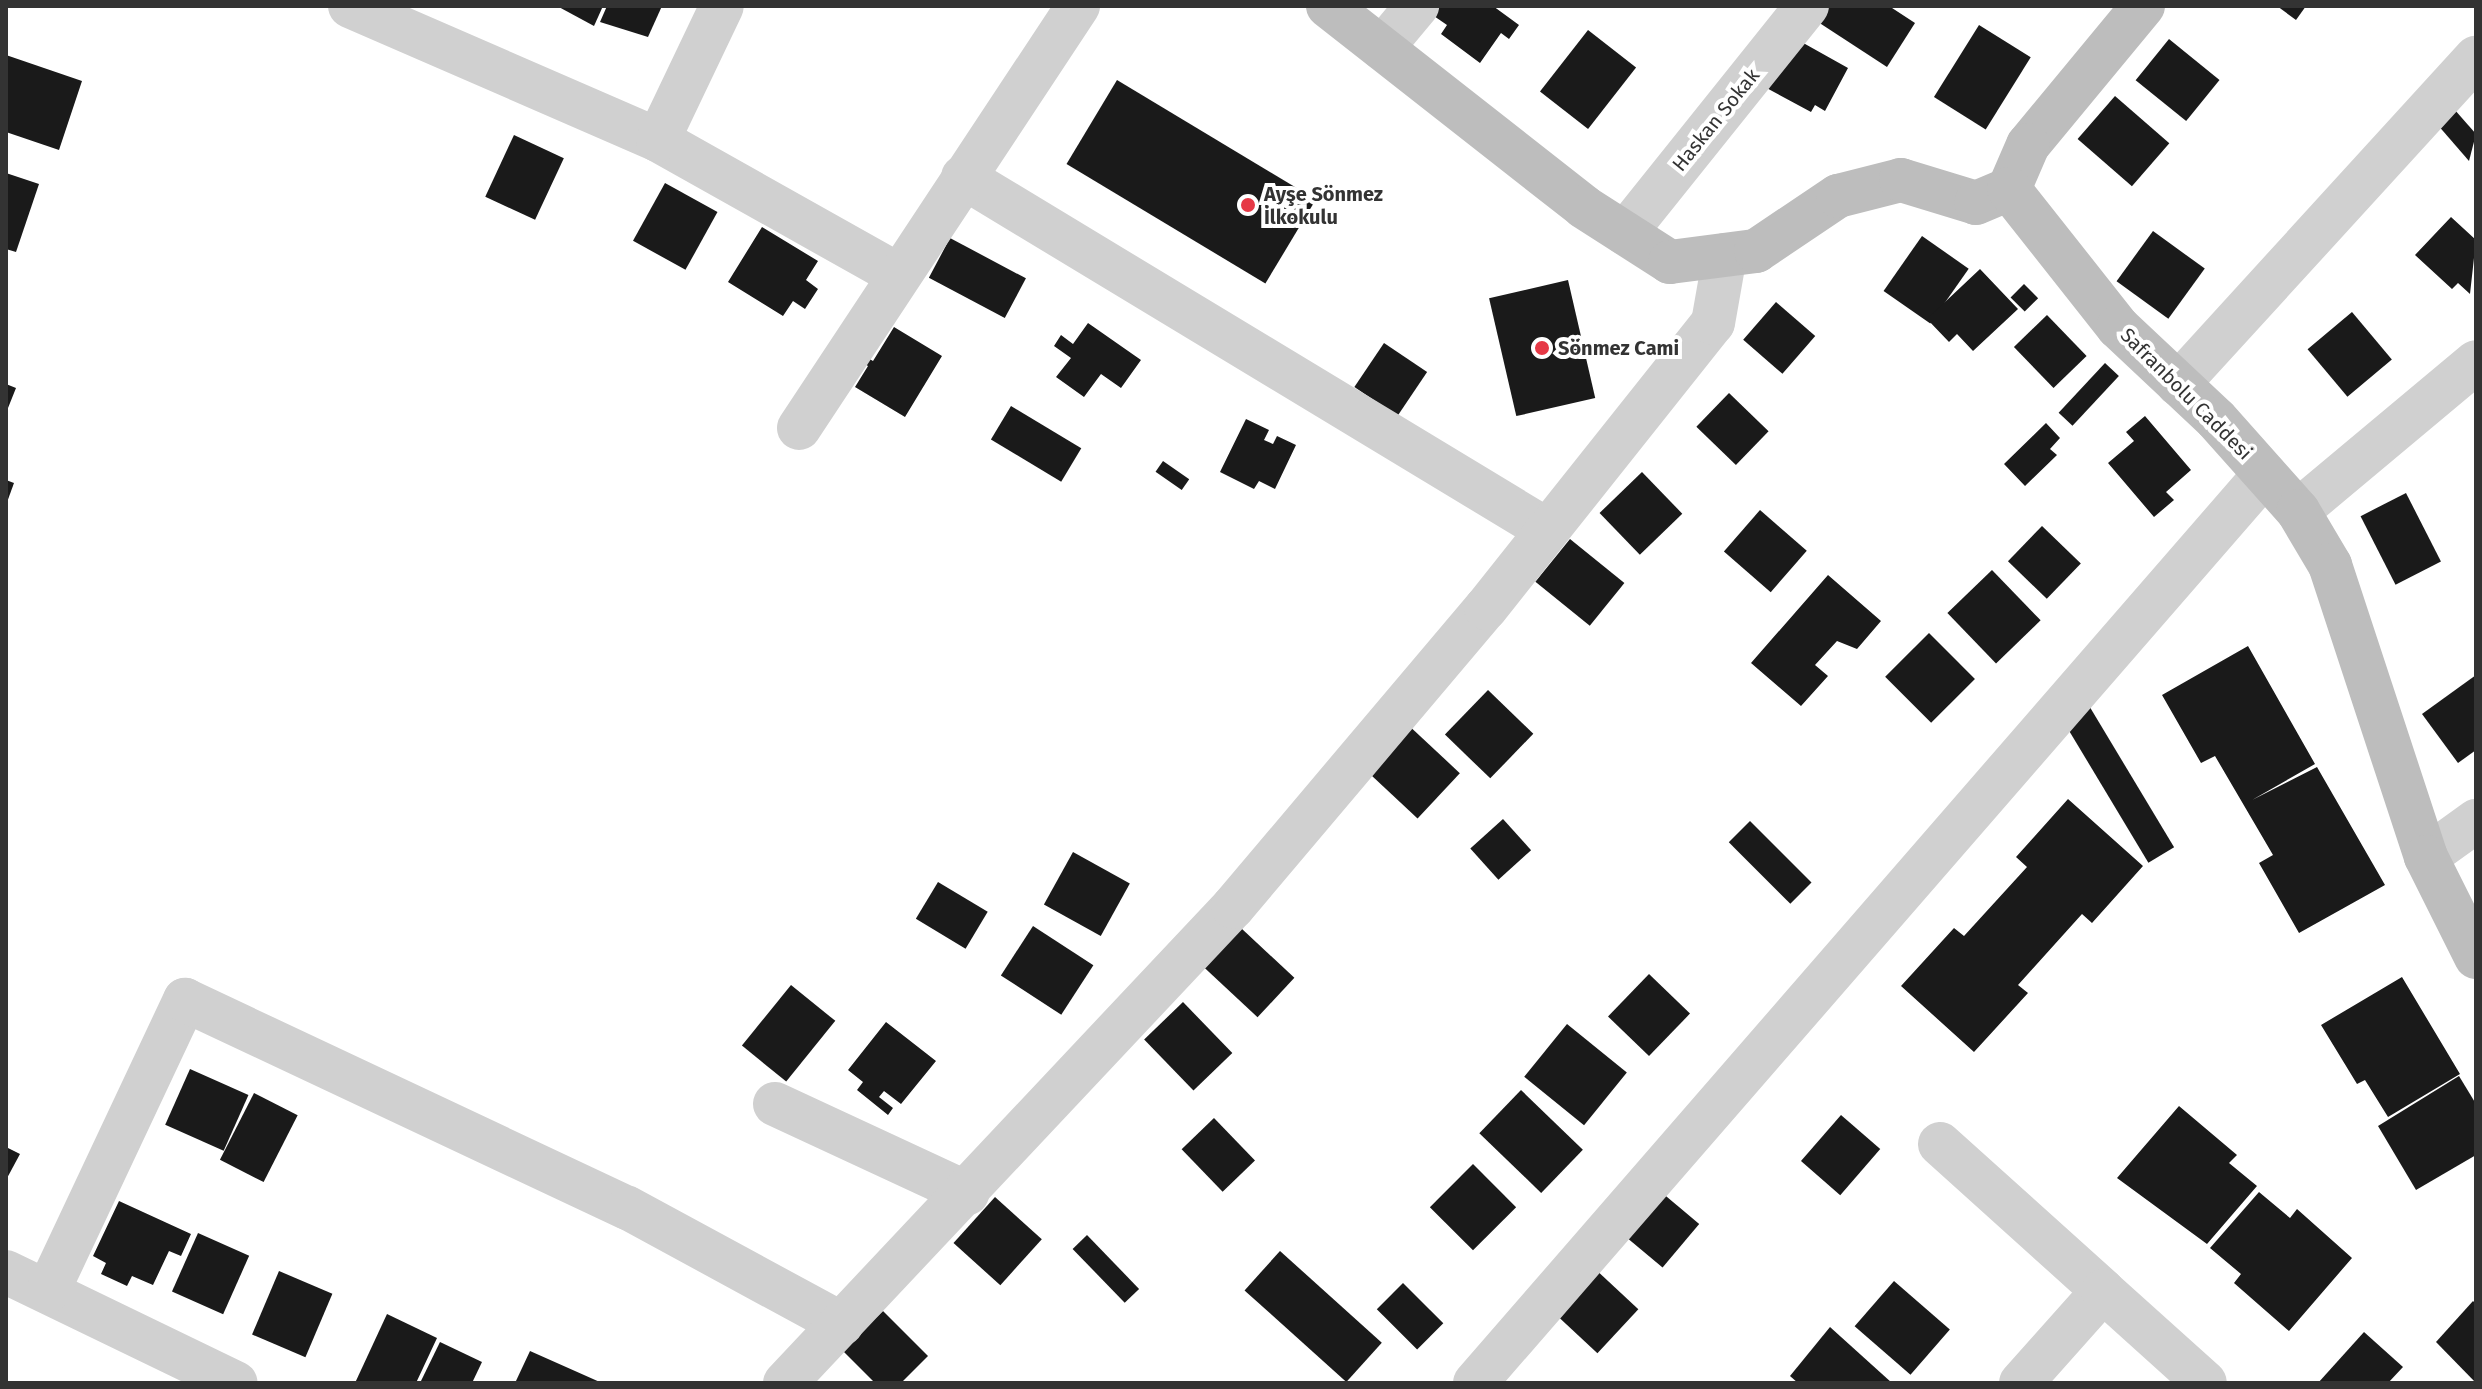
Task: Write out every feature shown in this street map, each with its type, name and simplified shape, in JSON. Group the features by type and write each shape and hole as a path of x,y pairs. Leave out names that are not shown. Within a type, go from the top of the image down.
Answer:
{"street":[{"path":"350,6 658,140 899,275"},
{"path":"658,140 722,6"},
{"path":"799,428 1078,6"},
{"path":"1328,6 1625,233 1670,262 1756,251 1838,196 1901,180 1976,203 2009,189 2028,145 2143,6"},
{"path":"1382,48 1417,6"},
{"name":"Haskan Sokak","path":"1625,233 1807,6"},
{"path":"2178,384 2476,58"},
{"path":"963,177 1547,530"},
{"name":"Safranbolu Caddesi","path":"2009,189 2118,327 2178,384 2298,511 2330,565 2426,857 2476,957"},
{"path":"785,1383 1233,907 1547,530 1713,323 1725,255"},
{"path":"2298,511 2476,362"},
{"path":"1475,1383 2265,474"},
{"path":"2426,857 2476,821"},
{"path":"48,1291 185,1000 628,1208 842,1324"},
{"path":"775,1104 967,1193"},
{"path":"1940,1144 2205,1383"},
{"path":"6,1272 236,1383"},
{"path":"2021,1383 2103,1291"}],"building":[{"path":"557,6 603,6 594,26"},
{"path":"607,6 662,6 648,37 600,22"},
{"path":"1437,6 1493,6 1519,25 1509,39 1501,33 1480,63 1441,34 1447,25 1431,14"},
{"path":"1829,6 1889,6 1915,23 1887,67 1818,22"},
{"path":"2277,6 2306,6 2296,20"},
{"path":"1979,25 2031,57 1986,129 1934,97"},
{"path":"1588,30 1636,68 1588,129 1540,91"},
{"path":"1789,35 1848,68 1825,111 1815,105 1811,112 1761,85"},
{"path":"2169,39 2220,80 2186,121 2136,80"},
{"path":"6,55 82,81 59,150 6,132"},
{"path":"1117,80 1316,199 1265,283 1067,164"},
{"path":"2115,96 2169,143 2132,186 2078,139"},
{"path":"2447,101 2476,134 2469,161 2430,116"},
{"path":"514,135 564,158 535,220 485,197"},
{"path":"6,173 39,184 16,252 6,249"},
{"path":"665,183 717,212 685,270 633,241"},
{"path":"2451,217 2476,240 2470,294 2458,283 2452,289 2415,255"},
{"path":"762,227 818,261 806,280 818,289 805,309 793,301 783,316 728,282"},
{"path":"2153,231 2205,269 2168,319 2117,281"},
{"path":"1922,236 1969,269 1930,324 1884,291"},
{"path":"950,238 1026,278 1005,318 929,278"},
{"path":"1980,269 2018,309 1973,351 1957,334 1949,342 1927,319"},
{"name":"Sönmez Cami","path":"1568,280 1595,398 1516,416 1489,298"},
{"path":"2024,284 2038,298 2025,312 2011,297"},
{"path":"1776,302 1815,336 1782,374 1743,340"},
{"path":"2352,312 2392,359 2347,397 2308,349"},
{"path":"2047,315 2087,356 2054,388 2014,347"},
{"path":"1088,323 1141,360 1121,388 1101,374 1084,397 1056,377 1071,358 1054,346 1061,335 1073,344"},
{"path":"894,327 942,356 905,417 855,387 868,366 857,359 861,354 873,361"},
{"path":"1384,343 1427,372 1397,416 1354,387"},
{"path":"2105,363 2119,376 2073,426 2059,413"},
{"path":"6,384 16,388 6,413"},
{"path":"1729,393 1769,431 1736,465 1696,427"},
{"path":"1011,406 1081,448 1061,482 991,439"},
{"path":"2145,416 2191,470 2166,492 2174,500 2154,517 2108,463 2134,441 2126,432"},
{"path":"1246,419 1269,430 1264,440 1273,444 1277,436 1296,445 1275,489 1259,481 1254,489 1220,472"},
{"path":"2046,423 2060,438 2050,449 2057,455 2025,486 2004,464"},
{"path":"1163,461 1189,479 1182,490 1156,472"},
{"path":"1642,472 1682,514 1640,555 1600,513"},
{"path":"6,480 14,483 6,505"},
{"path":"2406,493 2441,562 2396,585 2361,516"},
{"path":"1760,510 1807,551 1771,592 1724,552"},
{"path":"2042,526 2081,564 2047,599 2008,561"},
{"path":"1570,539 1624,583 1590,626 1535,582"},
{"path":"1992,570 2041,620 1996,663 1947,613"},
{"path":"1828,575 1881,621 1857,649 1837,641 1815,665 1828,676 1801,706 1751,663"},
{"path":"1929,633 1975,679 1931,723 1885,677"},
{"path":"2248,646 2315,764 2252,800 2317,767 2385,885 2299,933 2259,863 2273,855 2215,756 2201,763 2162,695"},
{"path":"2476,675 2476,750 2458,763 2422,714"},
{"path":"1488,690 1533,734 1490,778 1445,735"},
{"path":"2085,699 2174,847 2148,863 2059,714"},
{"path":"1405,722 1460,773 1418,818 1363,767"},
{"path":"2068,799 2143,866 2092,923 2082,914 2018,985 2028,993 1974,1052 1901,986 1954,928 1964,936 2027,867 2016,857"},
{"path":"1503,819 1531,850 1498,880 1470,848"},
{"path":"1750,821 1812,883 1790,904 1729,842"},
{"path":"1073,852 1130,884 1101,936 1044,904"},
{"path":"938,882 988,912 966,949 916,919"},
{"path":"1033,926 1093,965 1061,1015 1001,975"},
{"path":"1241,928 1294,978 1258,1017 1204,967"},
{"path":"1649,974 1690,1014 1649,1056 1608,1016"},
{"path":"2402,977 2460,1074 2388,1117 2365,1080 2357,1084 2321,1025"},
{"path":"791,985 835,1021 786,1081 742,1046"},
{"path":"1183,1002 1232,1053 1193,1091 1144,1040"},
{"path":"886,1022 936,1061 901,1104 884,1091 879,1097 893,1108 888,1115 857,1090 863,1082 848,1070"},
{"path":"1567,1024 1627,1072 1584,1125 1524,1077"},
{"path":"190,1069 248,1095 224,1151 165,1125"},
{"path":"2459,1076 2476,1104 2476,1155 2416,1190 2378,1126"},
{"path":"1521,1090 1583,1150 1541,1193 1479,1133"},
{"path":"254,1093 298,1115 264,1182 220,1160"},
{"path":"2179,1106 2237,1155 2229,1163 2257,1186 2207,1244 2117,1178"},
{"path":"1841,1115 1880,1149 1840,1195 1801,1161"},
{"path":"1214,1118 1255,1160 1223,1192 1182,1149"},
{"path":"6,1147 20,1154 6,1180"},
{"path":"1473,1164 1516,1207 1473,1250 1430,1207"},
{"path":"1654,1186 1699,1224 1663,1268 1617,1230"},
{"path":"2259,1192 2290,1218 2297,1209 2352,1258 2289,1331 2234,1283 2241,1274 2210,1248"},
{"path":"995,1197 1042,1239 1000,1285 954,1243"},
{"path":"119,1201 191,1234 181,1256 169,1251 153,1285 132,1276 127,1286 101,1274 106,1263 93,1256"},
{"path":"198,1233 249,1256 223,1314 172,1291"},
{"path":"1087,1235 1139,1289 1125,1303 1073,1249"},
{"path":"1280,1251 1382,1343 1346,1382 1245,1290"},
{"path":"1593,1267 1638,1309 1597,1353 1552,1311"},
{"path":"279,1271 332,1294 305,1357 252,1335"},
{"path":"1894,1281 1950,1330 1910,1375 1855,1326"},
{"path":"1403,1283 1443,1323 1417,1349 1377,1309"},
{"path":"2473,1301 2476,1304 2476,1383 2436,1342"},
{"path":"883,1311 928,1356 901,1383 875,1383 842,1350"},
{"path":"387,1314 437,1338 416,1383 355,1383"},
{"path":"1830,1327 1892,1383 1798,1383 1790,1376"},
{"path":"2364,1332 2403,1367 2388,1383 2318,1383"},
{"path":"440,1342 482,1362 472,1383 420,1383"},
{"path":"530,1351 602,1383 515,1383"}],"place":[{"name":"Ayşe Sönmez İlkokulu","path":"1248,205"},
{"name":"Sönmez Cami","path":"1542,348"}]}
